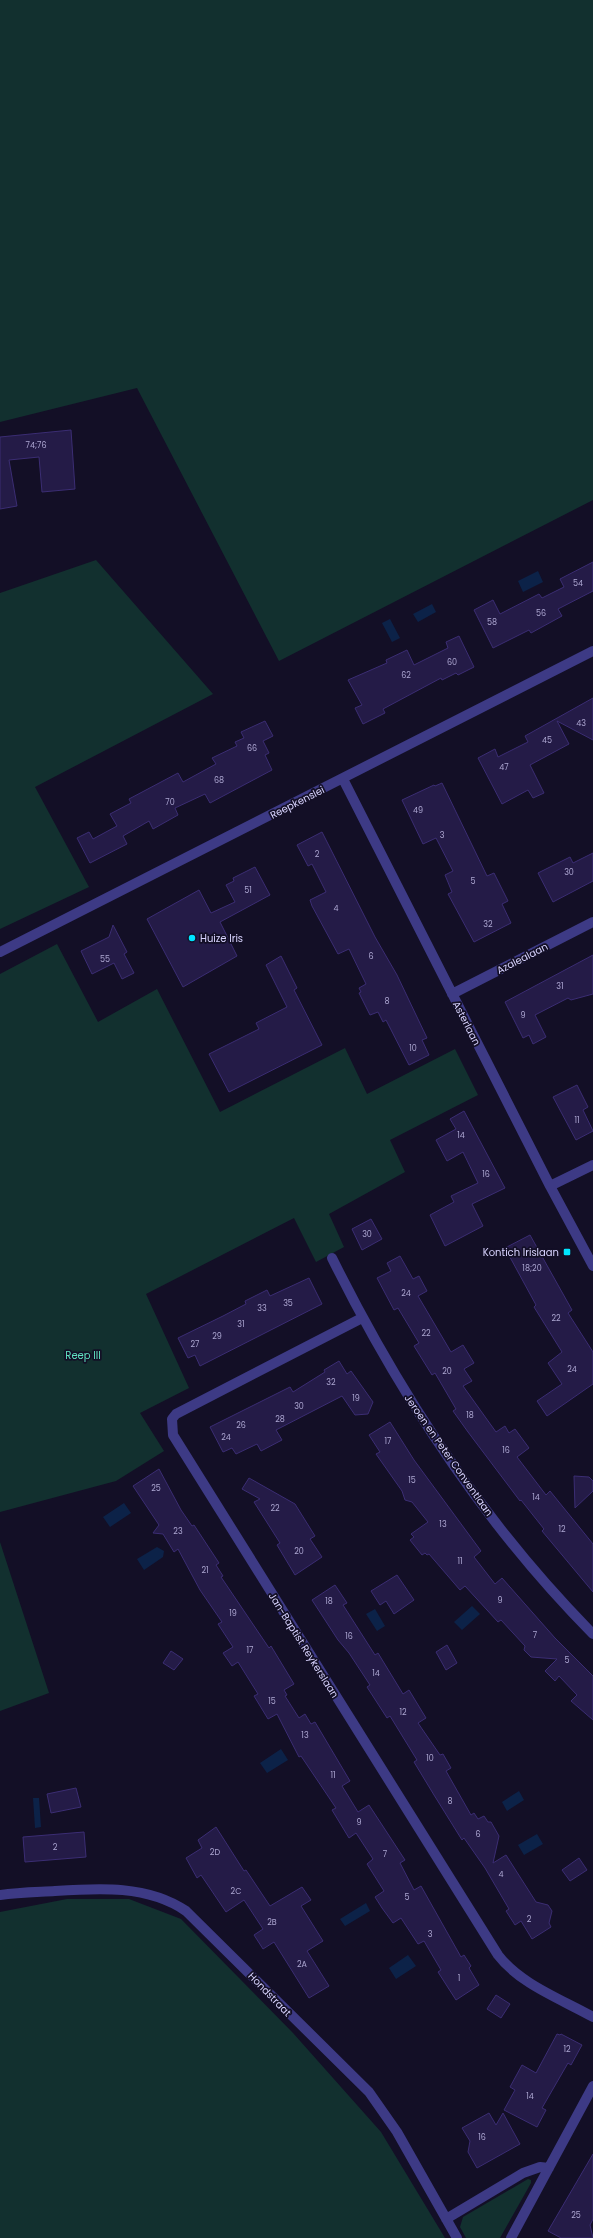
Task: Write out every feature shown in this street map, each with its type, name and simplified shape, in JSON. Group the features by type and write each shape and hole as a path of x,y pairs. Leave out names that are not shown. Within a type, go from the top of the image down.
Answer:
{"street":[{"name":"Reepkenslei","path":"0,952 343,779 593,650"},
{"name":"Asterlaan","path":"343,779 550,1186 593,1266"},
{"name":"Azalealaan","path":"452,994 593,922"},
{"path":"550,1186 593,1165"},
{"name":"Jeroen en Peter Conventlaan","path":"332,1258 362,1318 408,1396 456,1470 490,1516 538,1574 593,1634"},
{"name":"Jan-Baptist Reykerslaan","path":"362,1318 176,1414 172,1419 173,1435 498,1955 505,1964 524,1979 593,2017"},
{"name":"Hondstraat","path":"0,1896 81,1889 126,1890 163,1898 186,1911 369,2092 397,2132 457,2238"},
{"path":"511,2238 593,2086"},
{"path":"446,2219 523,2173 540,2167 549,2168"}],"green space":[{"path":"0,0 593,0 593,500 279,661 137,388 0,422"},
{"path":"96,560 213,694 35,787 89,887 0,929 0,593"},
{"name":"Reep III","path":"57,944 98,1022 157,989 220,1112 345,1048 367,1094 455,1049 478,1095 390,1140 405,1172 329,1214 344,1247 316,1262 294,1218 146,1294 189,1388 140,1413 164,1451 116,1481 0,1512 0,974"},
{"path":"0,1542 49,1693 0,1711"},
{"path":"67,1899 129,1899 181,1919 293,2033 381,2132 445,2238 0,2238 0,1912"},
{"path":"528,2179 531,2180 531,2183 500,2238 466,2238 460,2227 463,2217"}],"water":[{"path":"538,571 543,582 523,592 518,581"},
{"path":"432,604 436,612 418,622 413,614"},
{"path":"390,619 400,638 392,642 382,623"},
{"path":"124,1503 131,1513 110,1527 103,1517"},
{"path":"157,1547 164,1551 163,1557 144,1570 137,1559"},
{"path":"472,1606 480,1614 462,1630 454,1622"},
{"path":"375,1609 385,1626 377,1631 366,1614"},
{"path":"281,1749 288,1760 267,1773 260,1763"},
{"path":"519,1791 524,1800 507,1811 502,1802"},
{"path":"33,1798 39,1798 41,1827 35,1828"},
{"path":"537,1834 543,1844 524,1855 518,1845"},
{"path":"366,1903 370,1911 345,1926 340,1919"},
{"path":"408,1955 416,1966 396,1979 389,1968"}],"building":[{"path":"71,430 75,489 42,492 39,457 9,460 17,506 0,509 0,437"},
{"path":"593,562 593,591 558,609 562,616 531,633 529,630 493,648 474,610 493,600 500,614 539,594 542,598 564,587 560,579"},
{"path":"459,636 474,667 458,675 456,673 442,680 441,678 383,709 385,713 363,724 355,708 362,705 348,680 387,663 386,660 407,650 414,665 448,648 446,642"},
{"path":"593,698 593,740 557,721 569,744 530,765 544,793 533,798 528,790 502,804 478,758 495,749 498,757 528,742 525,736"},
{"path":"265,721 273,736 263,741 269,753 265,755 272,770 210,803 205,794 175,808 178,815 153,829 149,821 123,836 127,844 90,863 77,838 89,832 93,839 117,826 110,814 131,803 129,799 178,773 183,782 216,764 212,758 237,746 235,742 244,738 241,732"},
{"path":"442,783 487,876 494,873 508,901 502,904 511,923 474,942 448,894 452,892 445,875 453,871 436,838 423,844 402,800 434,785 435,786"},
{"path":"322,832 375,937 397,975 427,1038 422,1040 429,1055 409,1065 386,1020 383,1022 378,1012 370,1015 359,993 361,992 359,988 366,984 349,949 338,954 312,906 310,900 326,892 312,864 308,866 297,845"},
{"path":"593,853 593,881 553,902 538,873 570,857 573,863"},
{"name":"Huize Iris","path":"255,867 270,895 220,922 237,956 183,987 147,919 199,890 211,913 235,902 226,885 234,881 233,878"},
{"path":"113,925 127,952 124,954 134,973 122,979 114,963 92,974 81,951 109,937"},
{"path":"593,955 593,994 571,1000 568,998 535,1015 546,1037 533,1044 529,1035 523,1038 505,1002"},
{"path":"281,956 297,988 294,990 322,1045 229,1092 209,1054 259,1029 256,1023 287,1007 266,965"},
{"path":"577,1085 588,1107 583,1110 593,1131 576,1140 553,1097"},
{"path":"464,1111 505,1188 472,1204 483,1226 445,1246 430,1215 454,1202 451,1196 478,1183 463,1152 447,1161 436,1140 456,1129 450,1119"},
{"path":"371,1219 382,1239 362,1250 352,1229"},
{"path":"530,1235 572,1310 568,1313 593,1352 593,1384 547,1416 537,1401 562,1384 548,1363 562,1352 534,1307 536,1305 505,1248"},
{"path":"400,1256 413,1279 419,1276 427,1291 418,1296 451,1352 463,1345 474,1363 464,1369 472,1381 463,1386 496,1432 505,1426 509,1433 515,1429 529,1448 517,1457 546,1495 550,1491 593,1544 593,1592 542,1531 544,1529 521,1500 520,1501 468,1432 453,1411 456,1409 435,1373 432,1375 414,1346 419,1343 398,1308 394,1310 377,1278 391,1271 387,1263"},
{"path":"309,1278 322,1304 200,1366 195,1355 188,1358 178,1338 246,1304 245,1301 267,1290 270,1296"},
{"path":"339,1361 347,1374 351,1371 373,1402 368,1414 355,1415 342,1396 276,1430 282,1440 261,1451 257,1444 236,1454 232,1448 223,1452 210,1427 290,1387 293,1392 325,1372 324,1370"},
{"path":"390,1422 414,1460 481,1551 474,1557 495,1584 502,1578 555,1638 593,1676 593,1720 571,1701 577,1695 559,1676 555,1681 545,1671 557,1659 531,1657 524,1650 525,1646 501,1620 498,1622 465,1586 460,1590 429,1554 427,1555 425,1553 422,1555 410,1540 414,1537 411,1534 428,1522 412,1502 405,1500 402,1491 376,1454 380,1452 369,1435"},
{"path":"159,1469 181,1510 192,1526 194,1525 219,1563 216,1565 223,1576 221,1577 269,1648 271,1646 294,1684 284,1690 287,1695 285,1696 299,1718 305,1714 311,1724 315,1722 350,1781 342,1786 358,1812 369,1805 405,1860 400,1863 414,1890 421,1886 461,1957 464,1955 471,1966 469,1968 479,1985 456,2000 438,1972 441,1970 424,1941 418,1944 401,1918 393,1923 375,1897 384,1891 367,1864 373,1859 356,1833 349,1838 332,1810 336,1808 301,1756 299,1757 277,1714 268,1719 254,1696 258,1694 238,1662 232,1666 223,1653 233,1647 218,1624 222,1622 200,1590 178,1549 174,1552 163,1534 153,1533 159,1525 133,1486"},
{"path":"574,1476 589,1477 593,1481 593,1491 575,1508"},
{"path":"249,1478 295,1504 315,1536 310,1539 322,1557 295,1575 277,1545 280,1543 254,1502 260,1499 242,1489"},
{"path":"397,1575 414,1600 394,1614 386,1601 380,1605 371,1591"},
{"path":"335,1585 347,1603 343,1605 375,1655 378,1653 403,1694 409,1690 426,1718 418,1723 440,1755 443,1754 451,1768 446,1771 471,1815 474,1813 478,1819 484,1816 488,1822 491,1822 499,1836 493,1863 506,1855 536,1902 548,1905 552,1911 549,1923 551,1927 532,1939 521,1921 515,1925 506,1911 509,1909 485,1868 464,1838 462,1840 414,1762 417,1760 390,1716 387,1718 367,1687 370,1685 312,1600"},
{"path":"447,1645 457,1663 446,1670 436,1652"},
{"path":"171,1651 183,1659 174,1670 163,1663"},
{"path":"76,1788 81,1807 51,1813 47,1794"},
{"path":"216,1827 244,1871 246,1870 270,1906 302,1887 311,1900 301,1906 323,1941 307,1951 329,1986 309,1998 274,1942 263,1949 254,1935 263,1929 244,1900 226,1912 201,1875 197,1878 186,1858 202,1848 198,1840"},
{"path":"84,1832 86,1857 25,1862 23,1837"},
{"path":"579,1858 587,1870 570,1881 562,1870"},
{"path":"496,1995 510,2004 501,2018 487,2009"},
{"path":"557,2034 561,2034 582,2045 571,2065 568,2063 542,2108 546,2110 537,2127 504,2110 515,2090 510,2087 522,2065 536,2073"},
{"path":"489,2113 496,2125 503,2113 520,2144 477,2168 468,2152 470,2141 462,2128"},
{"path":"593,2154 593,2219 590,2225 593,2238 561,2238 548,2231"}],"place":[{"name":"Huize Iris","path":"192,938"},
{"name":"Kontich Irislaan","path":"567,1252"}]}
